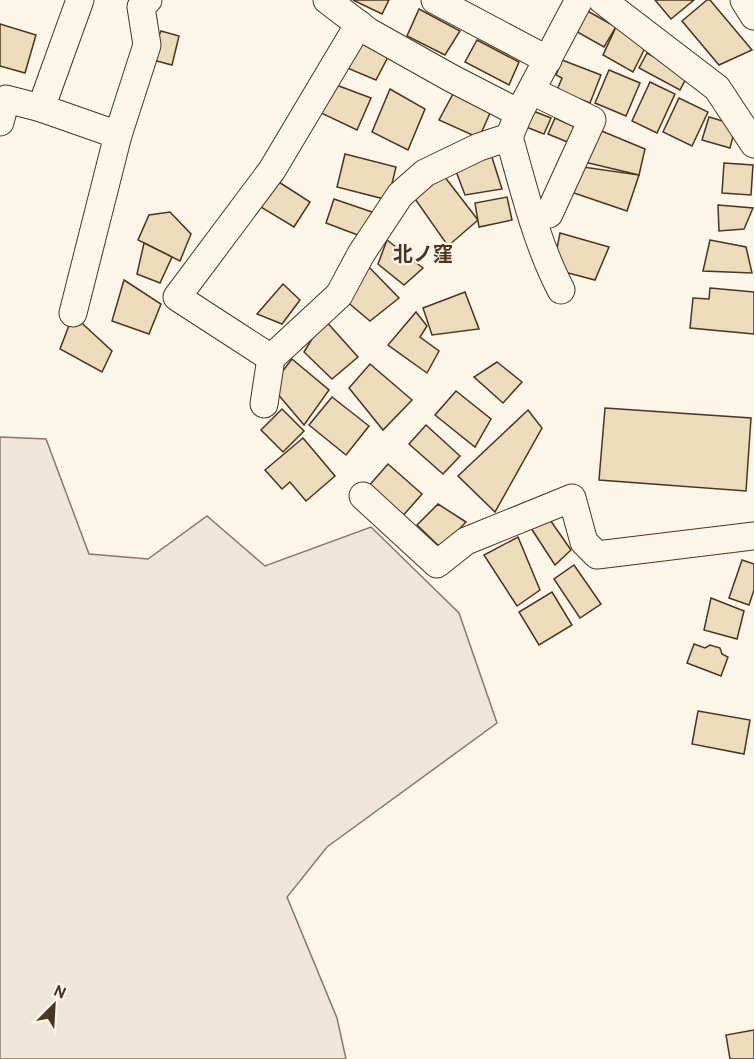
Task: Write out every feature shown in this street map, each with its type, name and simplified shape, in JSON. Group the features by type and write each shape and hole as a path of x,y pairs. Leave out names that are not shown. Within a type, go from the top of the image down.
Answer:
{"street":[{"path":"41,108 80,0"},
{"path":"73,313 118,135 147,45 141,7 148,0"},
{"path":"327,0 369,32 520,114 592,120 549,214"},
{"path":"435,0 548,60"},
{"path":"264,404 271,358 339,295 361,254 400,195 425,173 479,147 520,114 579,0"},
{"path":"602,0 717,88 754,144"},
{"path":"744,0 754,16"},
{"path":"271,358 177,297 272,170 359,24"},
{"path":"0,122 6,99 41,108 118,135"},
{"path":"520,114 533,223 549,267 561,290"},
{"path":"363,496 437,564 466,541 572,498 585,542 597,555 754,536"}],"shaded area":[{"path":"0,437 46,439 89,554 148,559 207,516 265,566 371,527 459,613 497,723 327,847 287,897 337,1018 346,1059 0,1059"}],"building":[{"path":"353,0 389,0 382,14"},
{"path":"655,0 694,0 671,19"},
{"path":"707,0 710,0 752,50 719,65 682,21"},
{"path":"419,9 460,31 445,55 407,36"},
{"path":"584,9 616,27 604,47 572,29"},
{"path":"0,24 36,35 25,73 0,66"},
{"path":"616,27 645,48 633,72 603,55"},
{"path":"161,31 179,36 172,65 149,59"},
{"path":"359,35 390,53 376,80 340,65"},
{"path":"477,40 519,62 509,85 465,62"},
{"path":"647,53 688,75 680,90 639,68"},
{"path":"562,60 601,75 590,103 557,90 562,78 556,75"},
{"path":"609,70 640,83 626,116 595,103"},
{"path":"650,82 675,94 657,133 632,121"},
{"path":"331,83 371,98 357,130 319,112"},
{"path":"390,89 425,109 408,150 372,132"},
{"path":"453,94 490,113 479,138 439,120"},
{"path":"679,98 708,112 692,146 663,132"},
{"path":"528,109 551,118 544,134 521,125"},
{"path":"709,117 736,125 730,148 702,140"},
{"path":"555,118 577,128 570,143 548,134"},
{"path":"592,127 645,149 639,175 580,161"},
{"path":"490,151 502,189 465,195 454,166"},
{"path":"345,154 396,167 388,200 337,187"},
{"path":"724,163 753,165 751,195 722,193"},
{"path":"576,166 639,175 627,211 571,192"},
{"path":"444,176 478,220 448,246 413,196"},
{"path":"271,177 310,202 294,227 254,203"},
{"path":"507,197 512,220 479,227 475,203"},
{"path":"334,199 372,212 363,237 326,223"},
{"path":"718,205 753,208 744,229 719,231"},
{"path":"170,212 191,234 180,261 138,240 149,215"},
{"path":"560,233 609,247 595,280 553,269"},
{"path":"387,240 423,268 404,285 378,264"},
{"path":"710,240 746,247 752,273 703,271"},
{"path":"144,243 172,257 160,283 137,274"},
{"path":"366,264 399,298 370,321 339,295"},
{"path":"124,280 161,304 149,334 112,321"},
{"path":"283,284 300,300 282,324 257,314"},
{"path":"710,288 754,292 754,334 690,328 693,298 709,299"},
{"path":"465,292 479,329 432,335 423,308"},
{"path":"416,312 427,326 420,337 439,351 427,373 388,345"},
{"path":"73,315 112,351 102,372 60,349"},
{"path":"324,319 358,357 332,379 304,352"},
{"path":"292,359 329,390 304,425 271,386"},
{"path":"497,362 522,382 503,403 474,377"},
{"path":"370,364 412,400 383,430 349,388"},
{"path":"456,391 491,419 475,447 435,415"},
{"path":"332,397 369,426 346,455 309,425"},
{"path":"605,408 751,418 746,491 599,480"},
{"path":"282,409 304,431 283,452 261,430"},
{"path":"528,410 542,428 495,512 458,476"},
{"path":"426,425 460,456 443,474 409,444"},
{"path":"303,438 335,476 306,501 290,482 282,489 265,470"},
{"path":"388,464 422,494 401,518 367,488"},
{"path":"438,504 466,522 441,548 417,525"},
{"path":"548,517 571,550 555,565 529,525"},
{"path":"518,537 540,590 517,606 484,555"},
{"path":"742,560 754,564 754,590 749,605 729,598"},
{"path":"574,565 601,604 580,618 554,579"},
{"path":"552,592 572,625 539,645 519,612"},
{"path":"711,598 744,611 737,639 704,630"},
{"path":"694,644 705,648 710,645 720,648 722,654 728,657 721,676 687,663"},
{"path":"698,711 750,720 744,754 692,744"},
{"path":"754,1030 754,1059 730,1059 726,1035"}],"district":[{"name":"北ノ窪","path":"423,254"}]}
